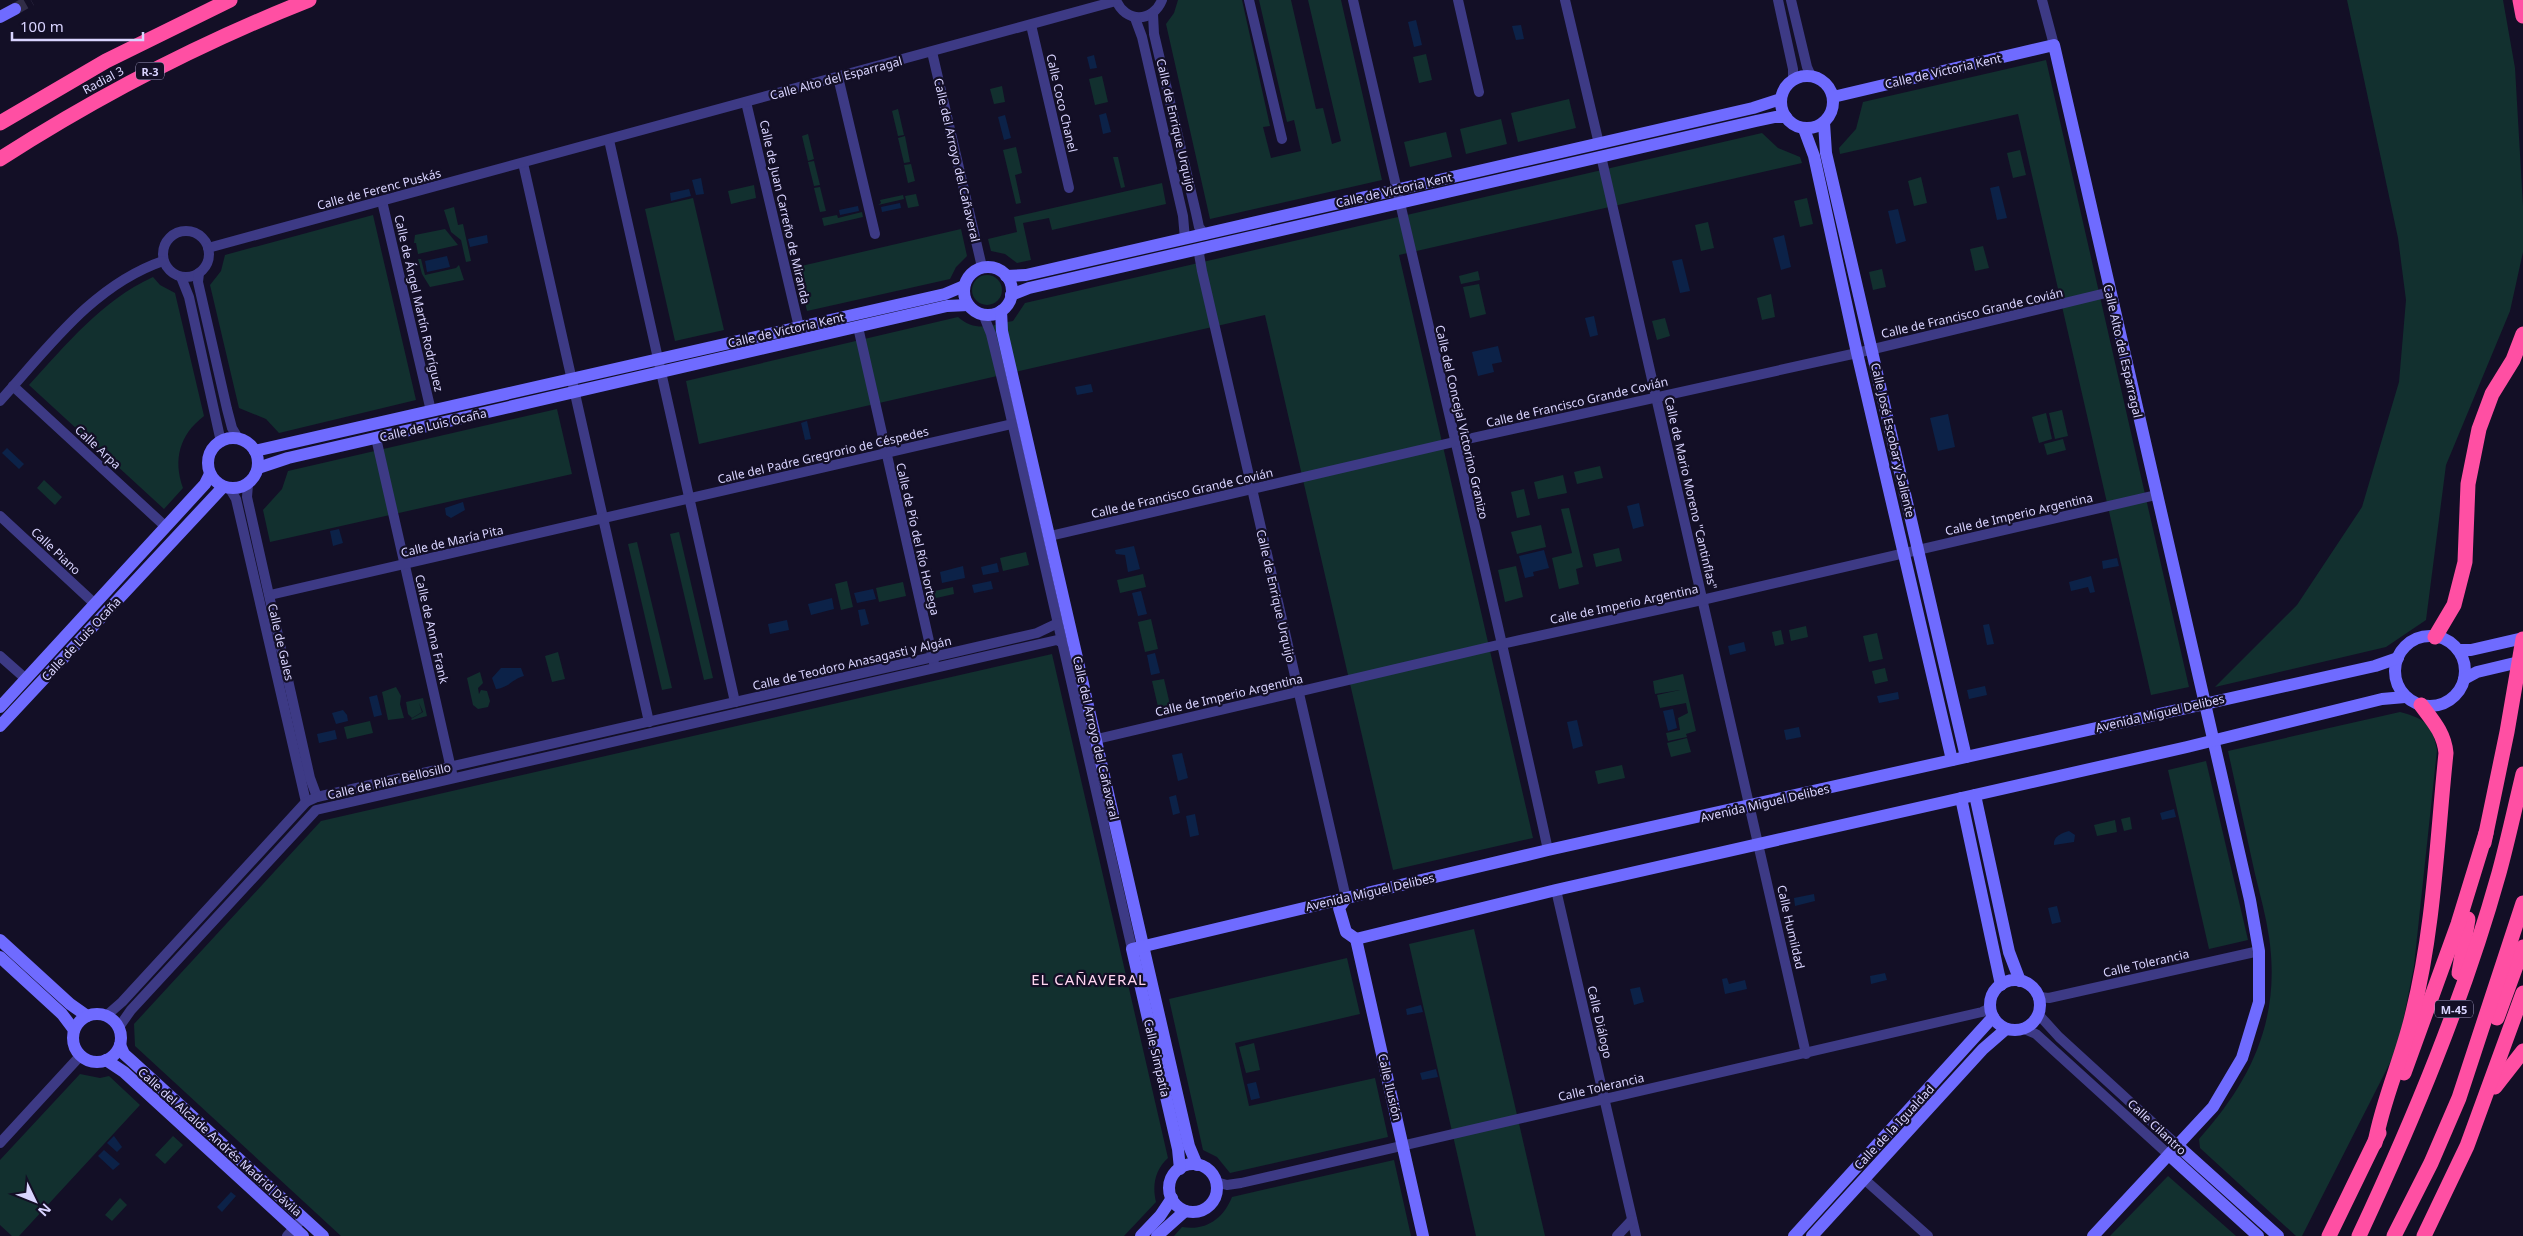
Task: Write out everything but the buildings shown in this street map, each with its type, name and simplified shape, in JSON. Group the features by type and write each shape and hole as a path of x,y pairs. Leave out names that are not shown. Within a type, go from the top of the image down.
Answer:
{"highway":[{"name":"Radial 3","path":"0,123 106,61 230,0"},
{"name":"Radial 3","path":"0,159 59,121 192,49 309,0"},
{"path":"2520,0 2523,16"},
{"path":"2435,636 2454,605 2465,562 2468,484 2479,429 2492,394 2513,360 2523,334"},
{"path":"2459,994 2459,970 2507,732 2523,639"},
{"path":"2375,1143 2380,1116 2413,1013 2423,965 2433,881 2446,753 2444,739 2438,727 2421,706"},
{"name":"M-45","path":"2359,1236 2429,1079 2499,873 2523,774"},
{"path":"2329,1236 2375,1143 2434,996 2486,833"},
{"name":"M-45","path":"2394,1236 2431,1163 2459,1098 2523,903"},
{"path":"2459,1098 2468,1086 2495,1022 2523,947"},
{"path":"2424,1236 2467,1146 2487,1096 2523,993"},
{"path":"2487,1096 2523,1052"}],"main road":[{"path":"0,17 15,9"},
{"name":"Calle de Victoria Kent","path":"1833,97 2054,45"},
{"name":"Calle Alto del Esparragal","path":"2054,45 2254,918 2259,951 2260,1002 2242,1058 2213,1107 2093,1236"},
{"path":"1812,76 1826,83 1833,97 1832,111 1824,123 1804,128 1794,125 1786,117 1781,99 1785,89 1793,81 1812,76"},
{"name":"Calle de Victoria Kent","path":"1006,276 1026,275 1185,239 1204,241 1399,203 1600,150 1781,99"},
{"name":"Calle de Victoria Kent","path":"1011,295 1029,288 1396,190 1775,117 1786,117"},
{"name":"Calle José Escobar y Saliente","path":"1824,123 1826,153 1966,757"},
{"name":"Calle José Escobar y Saliente","path":"1804,128 1814,156 1857,353 1952,760"},
{"path":"982,267 993,267 1006,276 1010,282 1011,295 1008,304 1001,311 983,314 968,305 964,296 964,286 972,272 982,267"},
{"name":"Calle de Victoria Kent","path":"608,378 799,327 945,294 964,286"},
{"name":"Calle de Victoria Kent","path":"658,366 858,327 948,306 968,305"},
{"name":"Calle del Arroyo del Cañaveral","path":"1001,311 1002,331 1098,739 1138,947 1189,1146 1197,1165"},
{"name":"Calle de Luis Ocaña","path":"255,451 573,379 608,378"},
{"name":"Calle de Luis Ocaña","path":"258,468 270,462 576,392 608,378"},
{"path":"238,438 248,443 255,451 258,468 255,477 248,484 226,488 210,474 209,456 221,442 238,438"},
{"name":"Calle de Luis Ocaña","path":"0,707 205,484 210,474"},
{"name":"Calle de Luis Ocaña","path":"0,726 226,488"},
{"path":"1356,939 1556,890 1759,845 2382,699 2405,697 2421,706 2430,707 2448,702 2461,688 2464,679 2464,664 2458,650 2452,644 2435,636 2417,639 2402,650 2398,658 2396,678 2405,697"},
{"path":"2458,650 2471,650 2523,639"},
{"name":"Avenida Miguel Delibes","path":"1138,947 1548,850 2375,666 2398,658"},
{"path":"2464,679 2477,672 2523,661"},
{"path":"1974,795 2009,952 2020,981"},
{"path":"1961,798 2001,985"},
{"name":"Calle de Enrique Urquijo","path":"1346,898 1340,908 1346,932 1356,939"},
{"name":"Calle Ilusión","path":"1356,939 1423,1236"},
{"path":"0,940 70,1004 87,1016 106,1016 118,1027 120,1045 117,1051 106,1060 90,1061 80,1055 74,1046 74,1030 62,1014 0,957"},
{"name":"Calle Simpatía","path":"1138,947 1178,1149 1180,1169"},
{"path":"2020,981 2030,985 2039,997 2038,1014 2035,1020 2024,1029 2006,1029 1991,1012 1992,995 2001,985 2007,982 2020,981"},
{"name":"Calle de la Igualdad","path":"1794,1236 1991,1012"},
{"path":"74,1030 87,1016"},
{"name":"Calle de la Igualdad","path":"1812,1236 1983,1049 2006,1029"},
{"name":"Calle del Alcalde Andrés Madrid Dávila","path":"120,1045 124,1054 323,1236"},
{"name":"Calle del Alcalde Andrés Madrid Dávila","path":"106,1060 124,1072 295,1233"},
{"name":"Calle Cilantro","path":"2173,1150 2258,1236"},
{"name":"Calle Cilantro","path":"2173,1150 2278,1236"},
{"path":"1197,1165 1207,1169 1216,1182 1216,1194 1211,1204 1197,1212 1185,1211 1172,1198 1170,1182 1180,1169 1197,1165"},
{"path":"1142,1236 1160,1216 1172,1198"},
{"path":"1157,1236 1185,1211"}],"street":[{"path":"1116,0 1123,12 1134,18 1153,14 1162,0"},
{"name":"Calle Alto del Esparragal","path":"557,154 1116,0"},
{"path":"1249,0 1282,139"},
{"name":"Calle del Concejal Victorino Granizo","path":"1353,0 1548,850"},
{"path":"1458,0 1479,92"},
{"name":"Calle de Mario Moreno \"Cantinflas\"","path":"1565,0 1751,806"},
{"path":"1778,0 1793,69 1793,81"},
{"path":"1791,0 1807,67 1812,76"},
{"name":"Calle Alto del Esparragal","path":"2042,0 2054,45"},
{"name":"Calle de Enrique Urquijo","path":"1153,14 1154,34 1199,227 1204,241 1199,254 1202,271 1346,898"},
{"name":"Calle de Enrique Urquijo","path":"1134,18 1142,37 1183,216 1185,239"},
{"name":"Calle Coco Chanel","path":"1031,24 1069,188"},
{"name":"Calle del Arroyo del Cañaveral","path":"932,52 982,267"},
{"path":"838,77 875,234"},
{"name":"Calle de Juan Carreño de Miranda","path":"746,102 799,327"},
{"path":"608,140 735,702"},
{"name":"Calle de Ferenc Puskás","path":"208,248 557,154"},
{"path":"523,163 605,519 649,722"},
{"name":"Calle de Ángel Martín Rodríguez","path":"382,201 431,411"},
{"path":"199,273 181,277 170,272 163,261 162,254 168,240 180,232 194,233 205,242 208,248 207,262 199,273 198,282 227,409 232,428 238,438"},
{"path":"0,401 93,302 117,284 163,261"},
{"path":"181,277 189,297 221,442"},
{"name":"Calle de Francisco Grande Covián","path":"1050,536 1454,442 1857,353 2110,292"},
{"name":"Calle del Arroyo del Cañaveral","path":"983,314 991,334 1063,644 1138,947"},
{"name":"Calle de Pío del Río Hortega","path":"858,327 935,668"},
{"name":"Calle Arpa","path":"13,386 166,527"},
{"name":"Calle del Padre Gregrorio de Céspedes","path":"639,512 1012,424"},
{"name":"Calle de Anna Frank","path":"376,438 453,779"},
{"name":"Calle de Gales","path":"248,484 247,497 310,778 317,797"},
{"name":"Calle de Gales","path":"226,488 236,499 306,802"},
{"name":"Calle de Imperio Argentina","path":"1098,739 1298,691 2156,495"},
{"name":"Calle de María Pita","path":"270,595 639,512"},
{"name":"Calle Piano","path":"0,516 95,604"},
{"name":"Calle de Teodoro Anasagasti y Algán","path":"649,722 1037,632 1058,623"},
{"name":"Calle de Teodoro Anasagasti y Algán","path":"696,723 1057,640 1063,644"},
{"path":"0,656 26,679"},
{"name":"Calle de Pilar Bellosillo","path":"106,1016 122,1002 306,802 317,797 649,722"},
{"name":"Calle de Pilar Bellosillo","path":"118,1027 131,1010 316,810 696,723"},
{"name":"Calle Humildad","path":"1751,806 1806,1054"},
{"name":"Calle Diálogo","path":"1556,890 1636,1236"},
{"name":"Calle Tolerancia","path":"2039,997 2049,998 2259,951"},
{"name":"Calle Tolerancia","path":"1216,1182 1227,1185 1241,1183 1975,1014 1991,1012"},
{"name":"Calle Cilantro","path":"2038,1014 2173,1150"},
{"name":"Calle Cilantro","path":"2024,1029 2036,1034 2173,1150"},
{"path":"0,1143 80,1055"},
{"path":"1864,1179 1928,1236"},
{"path":"295,1233 304,1218"},
{"path":"1617,1236 1632,1220"}],"green space":[{"path":"1178,0 1242,0 1270,126 1263,127 1271,158 1301,151 1294,120 1287,122 1259,0 1291,0 1316,109 1323,108 1332,144 1341,141 1308,0 1341,0 1382,180 1210,219 1166,24 1174,13"},
{"path":"2347,0 2503,0 2515,68 2523,206 2523,252 2510,311 2446,465 2426,620 2386,647 2215,687 2297,605 2362,507 2399,382 2406,300 2398,238"},
{"path":"1426,54 1432,80 1419,83 1413,57"},
{"path":"2046,60 2189,687 2151,695 2018,114 1840,154 1839,148 1856,129 1863,102"},
{"path":"1102,76 1108,102 1095,105 1089,79"},
{"path":"1002,86 1005,102 994,104 990,89"},
{"path":"1569,99 1576,128 1518,142 1511,113"},
{"path":"898,109 904,135 898,136 892,111"},
{"path":"1501,119 1507,144 1466,154 1460,129"},
{"path":"1446,132 1452,157 1410,167 1404,142"},
{"path":"1762,133 1778,148 1800,157 1802,163 1399,255 1533,838 1393,870 1265,315 699,444 686,381 958,317 971,325 978,326 991,326 1013,321 1025,303"},
{"path":"808,134 814,159 808,161 802,136"},
{"path":"905,136 910,162 904,163 898,138"},
{"path":"1016,147 1022,173 1015,175 1021,203 1016,204 1003,150"},
{"path":"2020,150 2026,175 2013,178 2007,153"},
{"path":"1113,157 1118,157 1125,187 1121,188"},
{"path":"814,161 820,185 814,186 808,162"},
{"path":"911,164 915,181 908,183 904,165"},
{"path":"1921,177 1927,203 1914,206 1908,181"},
{"path":"1162,183 1166,204 1052,230 1049,218 1023,223 1031,260 1017,263 1005,254 991,251 988,239 1017,232 1014,217"},
{"path":"754,185 756,198 731,204 728,191"},
{"path":"820,187 826,211 820,212 814,188"},
{"path":"916,194 919,206 908,208 905,196"},
{"path":"903,195 904,199 878,205 881,203 880,200"},
{"path":"693,198 724,330 675,341 645,209"},
{"path":"1807,198 1813,224 1800,227 1794,201"},
{"path":"454,207 458,225 463,224 471,261 466,262 461,240 451,232 444,210"},
{"path":"862,212 863,217 824,226 822,218 837,215 838,218"},
{"path":"373,215 416,400 279,433 266,419 239,408 210,285 221,271 225,255"},
{"path":"1708,222 1714,248 1701,251 1695,225"},
{"path":"445,229 458,245 418,254 416,243 414,243 415,235"},
{"path":"961,229 967,256 956,267 950,279 807,311 797,267"},
{"path":"1983,246 1989,268 1975,271 1970,249"},
{"path":"418,259 421,259 425,275 456,268 459,265 464,280 430,287 422,274"},
{"path":"1882,269 1886,287 1873,290 1869,272"},
{"path":"1478,271 1480,280 1461,284 1459,276"},
{"path":"987,275 998,279 1002,290 998,301 987,305 976,301 972,290 976,279"},
{"path":"153,277 160,285 175,293 204,416 189,431 180,449 179,468 183,488 164,509 29,385 71,339 101,311 117,298"},
{"path":"1479,284 1486,314 1470,318 1463,287"},
{"path":"1771,294 1775,317 1762,320 1757,298"},
{"path":"1665,318 1670,336 1657,340 1652,321"},
{"path":"557,409 572,474 270,542 263,510 282,489 288,471"},
{"path":"2062,410 2068,436 2055,439 2049,413"},
{"path":"2046,413 2052,439 2039,443 2032,417"},
{"path":"2063,439 2066,450 2047,455 2044,444"},
{"path":"1600,466 1603,478 1577,484 1574,472"},
{"path":"1563,475 1567,493 1538,499 1534,482"},
{"path":"44,480 62,497 55,505 37,488"},
{"path":"1524,489 1530,515 1517,518 1511,492"},
{"path":"1569,508 1583,567 1576,569 1579,584 1559,589 1552,558 1572,553 1561,509"},
{"path":"1541,525 1546,547 1517,554 1511,532"},
{"path":"679,532 713,678 704,680 670,534"},
{"path":"637,542 672,688 662,690 628,544"},
{"path":"1619,548 1622,561 1596,567 1593,554"},
{"path":"1026,552 1029,565 1003,571 1000,558"},
{"path":"1516,566 1523,597 1505,602 1498,570"},
{"path":"1143,574 1146,587 1120,593 1117,580"},
{"path":"847,581 853,607 841,610 835,584"},
{"path":"903,582 906,596 879,602 876,588"},
{"path":"953,587 954,594 932,599 930,592"},
{"path":"1151,619 1158,649 1145,652 1138,622"},
{"path":"1806,626 1808,637 1791,641 1789,630"},
{"path":"1781,630 1784,644 1775,646 1772,632"},
{"path":"1877,633 1883,659 1869,662 1863,636"},
{"path":"558,652 565,679 552,682 545,656"},
{"path":"1052,654 1168,1158 1157,1173 1154,1190 1156,1202 1124,1236 341,1236 135,1046 134,1024 321,821"},
{"path":"1885,668 1888,681 1875,684 1872,671"},
{"path":"480,672 483,683 478,688 479,694 481,690 487,691 490,701 488,707 478,709 473,705 467,678"},
{"path":"1683,674 1696,731 1686,734 1687,737 1668,741 1666,733 1680,730 1678,718 1688,713 1686,703 1660,708 1657,695 1680,690 1655,694 1653,681"},
{"path":"1164,679 1171,709 1159,711 1152,681"},
{"path":"396,687 401,696 400,704 404,718 388,720 382,692"},
{"path":"423,698 427,716 412,720 423,712 419,703 422,712 412,718 408,714 406,702"},
{"path":"2400,712 2422,720 2430,728 2437,750 2414,966 2398,1047 2302,1236 2296,1236 2200,1148 2199,1139 2218,1117 2248,1071 2266,1021 2271,994 2272,967 2268,929 2228,751"},
{"path":"370,721 373,733 347,739 344,727"},
{"path":"1687,738 1691,752 1671,757 1667,743"},
{"path":"2206,761 2248,940 2209,949 2168,770"},
{"path":"1622,765 1625,778 1598,784 1595,771"},
{"path":"2130,817 2132,829 2124,831 2121,819"},
{"path":"2115,820 2117,832 2097,836 2094,825"},
{"path":"1474,929 1545,1236 1476,1236 1409,944"},
{"path":"1347,958 1360,1014 1235,1043 1249,1106 1375,1078 1388,1137 1230,1173 1217,1157 1203,1150 1169,999"},
{"path":"1254,1043 1260,1070 1246,1073 1239,1047"},
{"path":"80,1074 100,1078 109,1076 140,1105 19,1236 12,1236 0,1225 0,1160"},
{"path":"173,1136 183,1145 165,1164 155,1155"},
{"path":"1394,1160 1411,1236 1174,1236 1182,1227 1199,1227 1213,1222 1224,1212 1232,1197"},
{"path":"2168,1176 2236,1236 2110,1236"},
{"path":"120,1198 127,1205 112,1221 105,1215"}],"water":[{"path":"1416,20 1422,45 1414,47 1408,22"},
{"path":"1521,25 1524,39 1516,40 1512,26"},
{"path":"1094,55 1097,68 1090,69 1087,57"},
{"path":"1106,113 1111,132 1103,134 1099,115"},
{"path":"1005,115 1011,138 1004,140 998,117"},
{"path":"701,178 704,194 696,195 692,180"},
{"path":"1999,186 2007,218 1997,220 1990,188"},
{"path":"689,189 691,196 671,201 670,193"},
{"path":"900,203 901,208 882,212 881,207"},
{"path":"858,206 859,211 840,215 839,210"},
{"path":"1898,209 1906,241 1896,244 1888,211"},
{"path":"487,235 488,243 470,247 468,239"},
{"path":"1784,235 1791,267 1781,270 1773,238"},
{"path":"447,256 450,267 427,272 425,261"},
{"path":"1682,259 1690,291 1680,293 1672,261"},
{"path":"1594,316 1598,335 1590,337 1585,318"},
{"path":"1498,346 1502,362 1492,364 1494,372 1478,376 1472,352"},
{"path":"1091,384 1093,392 1077,395 1075,387"},
{"path":"1948,414 1955,447 1938,451 1930,418"},
{"path":"807,421 811,439 805,440 801,423"},
{"path":"7,448 24,464 19,469 2,453"},
{"path":"463,502 465,510 451,518 446,515 445,508"},
{"path":"1639,503 1644,526 1633,529 1627,506"},
{"path":"339,529 343,543 333,546 330,531"},
{"path":"1134,546 1140,569 1128,572 1125,555 1116,554 1115,550"},
{"path":"1544,550 1549,568 1533,572 1534,576 1525,578 1519,556"},
{"path":"2117,558 2119,566 2103,569 2102,561"},
{"path":"997,563 999,572 983,575 981,567"},
{"path":"963,566 965,578 942,583 940,572"},
{"path":"2091,576 2095,592 2090,593 2088,587 2071,591 2069,582"},
{"path":"991,581 993,589 974,593 972,585"},
{"path":"873,589 876,599 857,603 854,593"},
{"path":"1141,591 1147,614 1138,616 1132,593"},
{"path":"832,598 834,609 811,615 808,604"},
{"path":"865,609 869,624 861,626 858,610"},
{"path":"787,620 789,630 770,634 768,624"},
{"path":"1989,624 1994,644 1987,645 1983,625"},
{"path":"1744,642 1746,651 1730,655 1728,646"},
{"path":"1155,653 1160,673 1151,675 1147,655"},
{"path":"501,668 521,668 524,676 505,687 496,689 492,678"},
{"path":"1985,686 1987,695 1969,699 1967,690"},
{"path":"1898,692 1899,699 1879,703 1877,696"},
{"path":"377,695 382,715 374,717 369,697"},
{"path":"1673,709 1677,728 1668,731 1663,711"},
{"path":"343,710 347,715 348,721 336,724 332,713"},
{"path":"1577,720 1583,746 1573,749 1567,722"},
{"path":"1799,727 1801,737 1786,740 1784,730"},
{"path":"335,730 337,739 319,743 317,734"},
{"path":"1182,753 1188,778 1178,781 1172,755"},
{"path":"1176,795 1180,813 1173,815 1169,797"},
{"path":"2174,809 2176,817 2162,820 2160,813"},
{"path":"1195,814 1199,835 1190,837 1186,816"},
{"path":"2069,831 2075,835 2074,842 2054,845 2056,837"},
{"path":"1814,894 1815,901 1795,906 1794,898"},
{"path":"2057,906 2061,922 2052,924 2048,908"},
{"path":"1885,973 1887,980 1871,984 1870,976"},
{"path":"1727,978 1729,984 1745,980 1747,989 1725,994 1722,979"},
{"path":"1640,987 1644,1002 1634,1005 1630,989"},
{"path":"1421,1005 1423,1012 1407,1015 1406,1009"},
{"path":"1436,1069 1438,1077 1422,1080 1420,1073"},
{"path":"1256,1082 1260,1098 1251,1100 1247,1084"},
{"path":"114,1136 122,1147 117,1152 107,1143"},
{"path":"104,1150 120,1164 113,1170 98,1156"},
{"path":"231,1192 236,1196 222,1212 217,1207"}],"tunnel":[{"path":"15,9 31,0"}],"district":[{"name":"EL CAÑAVERAL","path":"1089,979"}]}
